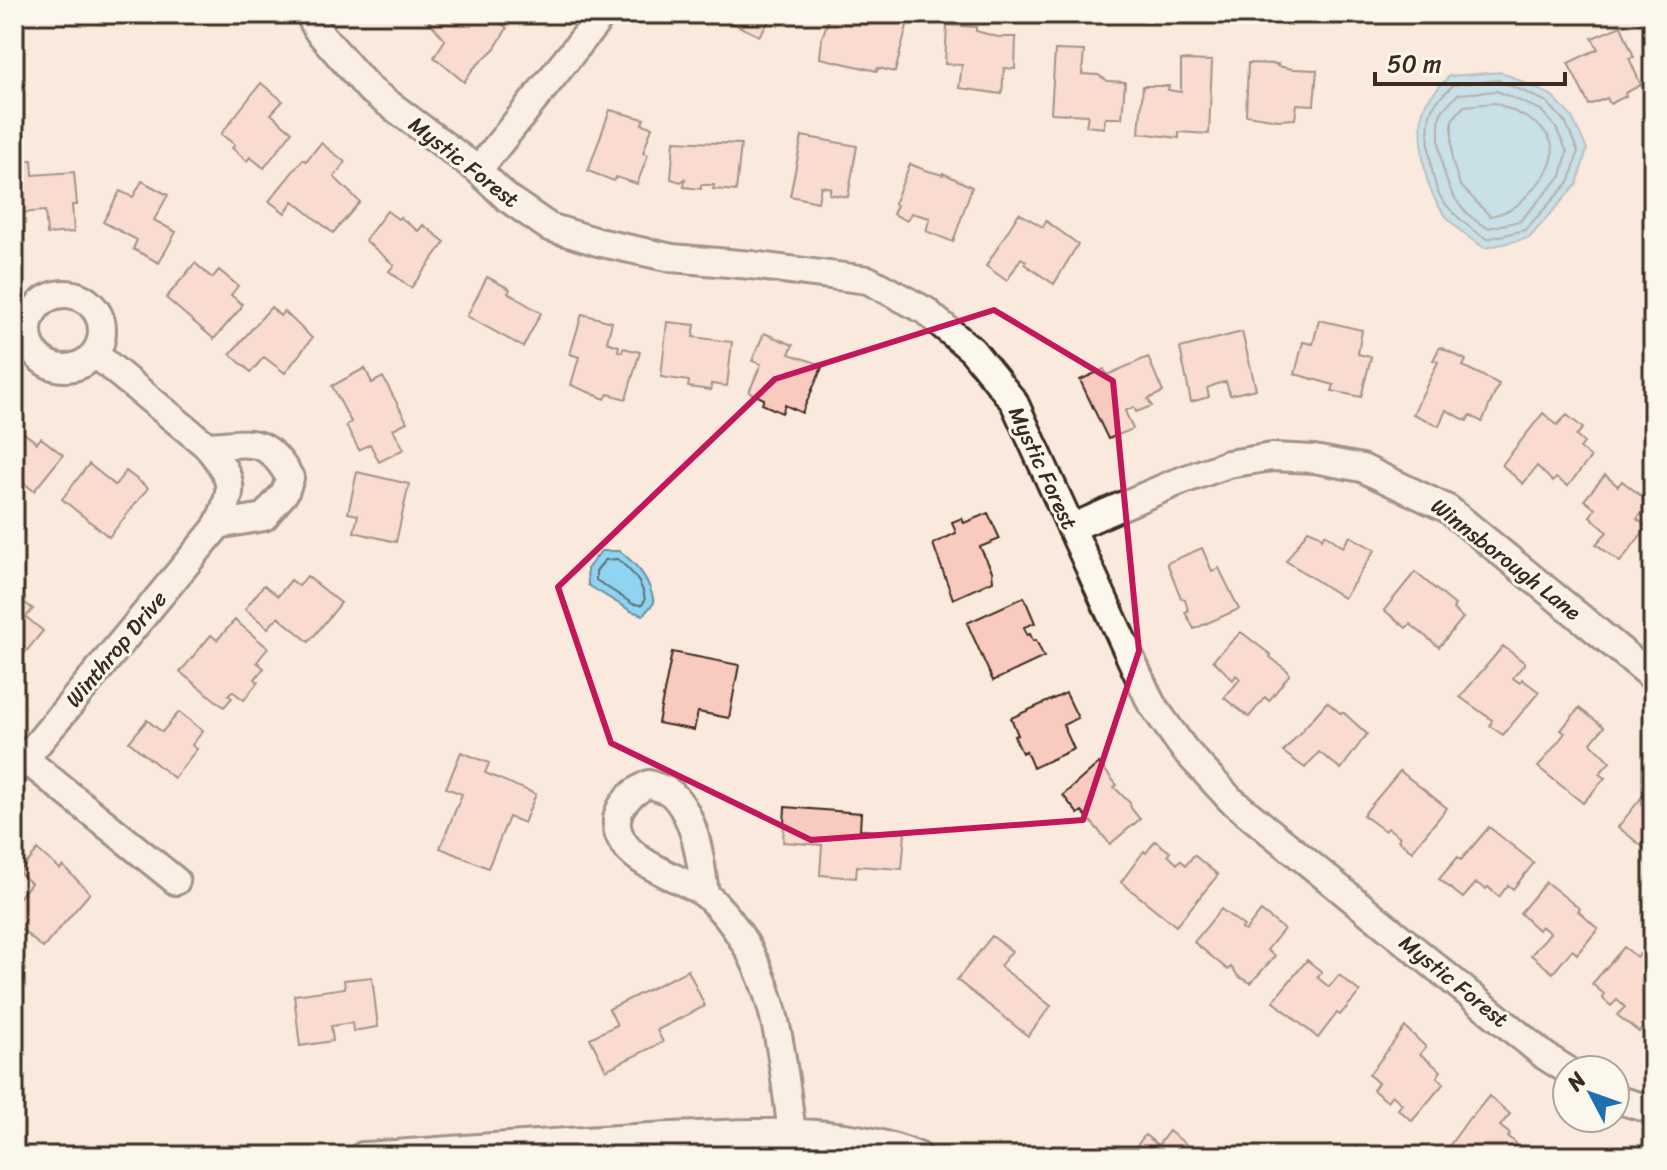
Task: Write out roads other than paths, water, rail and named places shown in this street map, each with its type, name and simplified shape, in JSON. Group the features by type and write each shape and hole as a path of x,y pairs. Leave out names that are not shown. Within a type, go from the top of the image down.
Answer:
{"street":[{"name":"Mystic Forest","path":"309,14 318,31 369,89 478,170 507,198 549,227 598,242 672,258 868,280 926,311 972,350 1014,402 1151,703 1184,749 1230,799 1551,1060"},
{"path":"478,170 603,14"},
{"path":"95,354 207,446 260,444 277,456 290,478 285,492 264,517 217,525"},
{"name":"Winthrop Drive","path":"18,760 217,525 228,504 230,481 207,446"},
{"name":"Winnsborough Lane","path":"1071,528 1175,483 1228,464 1272,457 1314,459 1362,468 1448,509 1653,677"},
{"path":"18,760 176,881"},
{"path":"705,894 728,918 757,966 776,1018 792,1132"},
{"path":"1631,1104 1653,1110"},
{"path":"363,1156 598,1139 792,1132 846,1137 898,1148 918,1156"}],"water":[{"path":"1501,72 1551,95 1572,117 1587,149 1577,184 1529,238 1485,248 1457,228 1437,204 1423,160 1422,118 1427,101 1449,76"},
{"path":"601,551 620,551 642,574 650,587 654,603 643,615 588,585 587,569"}]}
